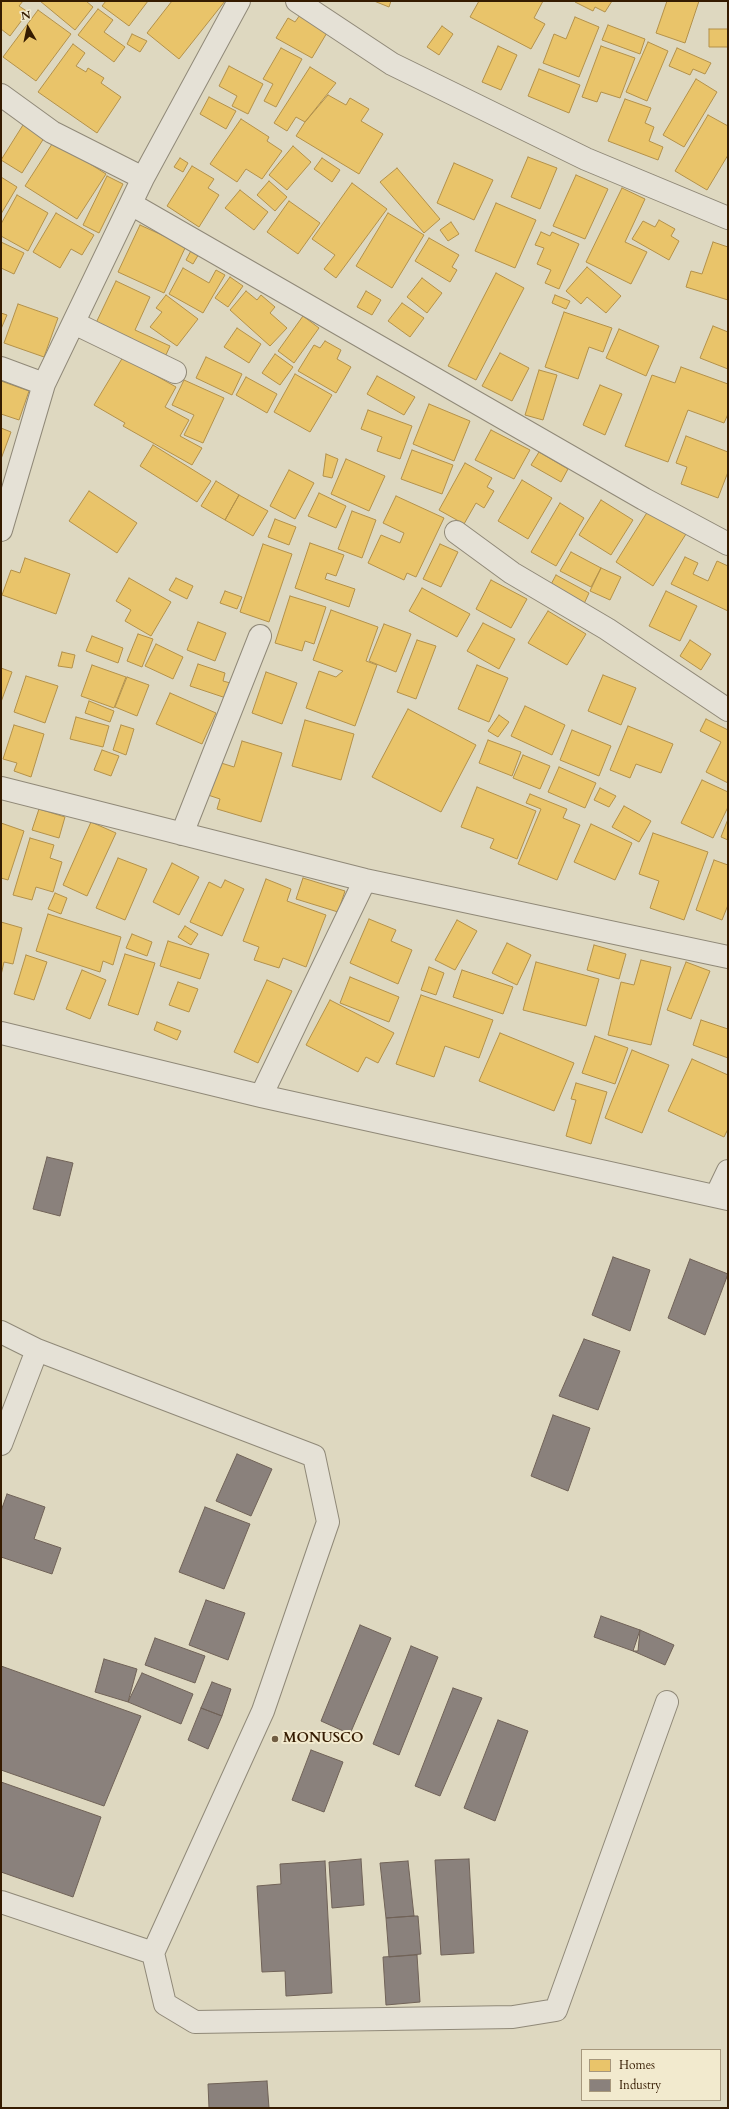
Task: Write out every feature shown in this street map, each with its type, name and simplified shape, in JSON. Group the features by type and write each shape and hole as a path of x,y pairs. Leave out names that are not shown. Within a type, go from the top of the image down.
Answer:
{"street":[{"path":"1,530 44,384 143,178 239,1"},
{"path":"297,1 392,64 586,159 728,218"},
{"path":"1,95 52,132 143,178"},
{"path":"131,204 624,488 728,544"},
{"path":"74,323 176,372"},
{"path":"1,368 44,384"},
{"path":"456,532 512,573 607,629 728,710"},
{"path":"182,834 260,636"},
{"path":"1,788 365,880 728,957"},
{"path":"261,1096 365,880"},
{"path":"1,1032 261,1096 722,1197 728,1171"},
{"path":"1,1332 37,1350 314,1456 328,1522 263,1711 153,1953 165,2004 195,2022 513,2017 556,2010 667,1702"},
{"path":"1,1444 37,1350"},
{"path":"1,1902 153,1953"}],"building: Homes":[{"path":"1,1 23,1 19,6 28,12 10,36 1,29"},
{"path":"40,1 86,1 93,7 75,30"},
{"path":"106,1 148,1 129,26 102,6"},
{"path":"172,1 225,1 179,59 147,33"},
{"path":"374,1 391,1 389,7"},
{"path":"479,1 543,1 534,18 545,24 531,49 470,17"},
{"path":"612,1 605,12 595,7 593,11 575,2"},
{"path":"667,1 699,1 685,43 656,33"},
{"path":"98,9 113,20 104,32 125,47 114,62 78,35"},
{"path":"38,10 71,34 36,81 3,57"},
{"path":"300,15 328,31 312,58 276,38 288,18 295,22"},
{"path":"575,17 599,27 579,77 543,63 554,34 566,39"},
{"path":"608,25 645,39 640,54 602,40"},
{"path":"442,26 453,34 439,55 427,47"},
{"path":"709,29 728,29 728,47 709,47"},
{"path":"132,34 147,41 140,52 127,44"},
{"path":"648,42 668,51 647,101 626,92"},
{"path":"73,44 85,53 76,66 86,72 88,68 104,78 101,83 121,97 97,133 38,92"},
{"path":"498,46 517,55 501,90 482,82"},
{"path":"601,46 635,58 620,98 601,92 597,102 582,97"},
{"path":"281,48 302,59 276,107 264,101 273,84 263,79"},
{"path":"677,48 711,63 705,74 693,69 690,75 669,66"},
{"path":"229,66 263,84 248,114 232,106 237,96 219,86"},
{"path":"310,67 336,83 305,122 296,117 287,131 274,123"},
{"path":"539,69 580,85 569,113 528,96"},
{"path":"696,79 717,92 684,147 663,135"},
{"path":"328,95 346,105 350,98 369,109 361,121 383,134 359,174 296,136 305,122"},
{"path":"209,97 236,111 226,129 200,114"},
{"path":"625,99 651,108 645,123 654,127 649,141 663,147 658,160 608,141"},
{"path":"708,115 728,126 728,155 707,190 675,171"},
{"path":"241,119 269,137 267,141 282,151 262,179 246,169 237,182 210,164"},
{"path":"23,125 44,138 22,173 1,160"},
{"path":"54,141 106,174 77,219 25,186"},
{"path":"293,146 311,162 287,190 269,175"},
{"path":"528,157 557,168 540,209 511,197"},
{"path":"180,158 188,163 183,172 174,167"},
{"path":"322,158 340,170 332,182 314,169"},
{"path":"454,163 493,180 474,220 437,203"},
{"path":"192,166 214,179 208,188 219,195 199,227 167,206"},
{"path":"397,168 440,219 424,233 380,182"},
{"path":"576,175 608,189 585,239 553,226"},
{"path":"107,176 123,184 99,233 83,225"},
{"path":"1,177 17,187 1,214"},
{"path":"269,181 287,197 275,211 257,195"},
{"path":"352,183 387,209 336,278 324,269 335,255 312,239"},
{"path":"622,188 645,199 625,242 647,252 631,284 586,262"},
{"path":"240,190 268,212 254,230 225,208"},
{"path":"17,195 48,213 28,251 1,236 1,224"},
{"path":"289,201 320,223 298,254 267,232"},
{"path":"496,203 536,220 515,268 475,251"},
{"path":"56,213 94,235 82,255 71,249 60,268 33,252"},
{"path":"388,213 424,235 392,288 356,266"},
{"path":"659,220 675,229 671,236 679,241 669,260 632,239 643,221 655,227"},
{"path":"451,222 459,234 448,241 440,230"},
{"path":"140,225 186,246 164,293 118,272"},
{"path":"541,232 550,236 552,232 579,244 559,289 545,283 551,270 537,264 544,248 535,245"},
{"path":"429,238 459,255 452,267 457,270 450,282 415,261"},
{"path":"1,242 24,253 14,274 1,268"},
{"path":"713,242 728,247 728,300 686,287 691,271 702,274"},
{"path":"193,247 200,252 193,264 186,260"},
{"path":"587,267 621,296 606,313 587,297 581,304 566,291"},
{"path":"183,268 209,283 216,270 225,275 203,313 169,294"},
{"path":"496,273 524,288 476,380 448,366"},
{"path":"230,277 243,286 228,307 215,298"},
{"path":"422,278 442,293 427,313 407,297"},
{"path":"116,281 150,297 135,330 170,346 165,357 95,325"},
{"path":"246,291 257,300 261,295 275,307 270,313 287,328 270,346 230,310"},
{"path":"366,291 381,300 372,315 357,307"},
{"path":"166,295 198,319 177,346 150,327 162,312 156,308"},
{"path":"555,295 570,301 566,309 552,303"},
{"path":"402,303 424,318 410,337 388,321"},
{"path":"18,304 58,318 44,357 4,343"},
{"path":"564,312 612,328 603,352 589,347 578,379 545,367"},
{"path":"1,313 7,315 1,329"},
{"path":"303,316 319,328 294,363 278,351"},
{"path":"713,326 728,332 728,369 700,358"},
{"path":"237,328 261,344 249,363 224,347"},
{"path":"619,329 659,346 646,376 606,358"},
{"path":"325,341 341,350 337,359 351,367 336,393 298,371 314,345 320,348"},
{"path":"500,353 529,368 512,401 482,386"},
{"path":"275,354 293,367 280,385 262,373"},
{"path":"123,357 176,387 165,407 189,420 180,436 202,448 192,465 123,426 125,423 94,405"},
{"path":"206,357 242,374 232,395 196,378"},
{"path":"681,367 728,384 728,414 724,423 688,410 668,462 625,446 652,375 675,383"},
{"path":"539,370 557,375 543,420 525,415"},
{"path":"295,374 332,395 310,432 274,412"},
{"path":"377,376 415,397 404,415 367,394"},
{"path":"246,377 277,394 267,413 236,395"},
{"path":"184,380 224,398 203,443 184,435 194,415 172,405"},
{"path":"1,381 29,391 19,420 1,414"},
{"path":"600,385 622,394 605,435 583,425"},
{"path":"429,404 470,421 454,461 413,444"},
{"path":"368,410 412,426 400,459 377,451 382,437 361,429"},
{"path":"1,428 11,432 1,459"},
{"path":"491,430 530,450 514,479 475,460"},
{"path":"686,436 728,452 728,472 718,498 681,484 687,467 676,463"},
{"path":"153,445 211,481 197,502 140,466"},
{"path":"412,450 453,465 442,494 401,479"},
{"path":"539,452 568,469 561,482 531,465"},
{"path":"326,454 338,459 332,478 323,476"},
{"path":"346,459 385,476 369,511 331,494"},
{"path":"465,463 492,478 487,487 494,491 484,508 476,503 464,524 439,510"},
{"path":"289,470 314,483 295,519 270,506"},
{"path":"522,480 552,498 528,539 498,521"},
{"path":"216,481 239,495 225,520 201,506"},
{"path":"89,491 137,523 117,553 69,521"},
{"path":"319,493 346,506 336,528 308,516"},
{"path":"239,495 268,511 253,536 225,520"},
{"path":"396,496 444,518 416,577 407,573 404,580 368,563 381,535 400,543 404,533 383,523"},
{"path":"601,500 633,520 611,555 579,535"},
{"path":"560,503 584,518 556,566 531,552"},
{"path":"352,511 376,520 362,558 338,549"},
{"path":"648,511 686,534 653,586 616,562"},
{"path":"275,519 296,527 289,545 268,537"},
{"path":"310,543 344,555 336,576 327,573 325,579 355,589 349,607 295,588"},
{"path":"263,544 292,554 269,622 240,612"},
{"path":"440,544 458,552 441,587 423,579"},
{"path":"571,552 601,568 591,587 560,571"},
{"path":"685,557 698,563 693,574 708,581 717,561 728,566 728,611 671,584"},
{"path":"25,558 70,574 56,614 2,595 11,570 20,573"},
{"path":"601,568 621,577 610,600 590,591"},
{"path":"556,575 589,593 583,606 549,588"},
{"path":"129,578 171,602 151,636 125,621 131,610 116,601"},
{"path":"176,578 193,586 187,599 169,590"},
{"path":"491,580 527,599 511,628 476,609"},
{"path":"422,588 470,614 457,637 409,611"},
{"path":"225,591 242,597 237,609 220,603"},
{"path":"666,591 697,606 680,641 649,626"},
{"path":"290,596 326,607 314,644 305,641 302,651 275,643"},
{"path":"331,610 378,627 366,661 377,665 355,726 306,708 319,671 336,677 343,671 313,660"},
{"path":"548,611 586,634 567,665 528,643"},
{"path":"198,622 226,633 215,661 187,650"},
{"path":"483,623 515,639 499,669 467,651"},
{"path":"384,624 411,634 396,672 369,661"},
{"path":"138,634 153,639 142,667 127,661"},
{"path":"92,636 123,648 118,663 86,651"},
{"path":"417,640 436,646 416,699 397,692"},
{"path":"690,640 711,654 701,670 680,656"},
{"path":"156,644 183,657 173,679 145,666"},
{"path":"62,652 75,655 72,668 58,666"},
{"path":"198,664 225,673 223,681 234,684 229,699 190,686"},
{"path":"92,665 126,677 114,708 81,696"},
{"path":"477,665 508,678 489,722 458,709"},
{"path":"1,668 12,672 1,702"},
{"path":"266,672 297,683 282,724 252,713"},
{"path":"603,675 636,688 621,725 588,711"},
{"path":"26,676 58,686 45,723 14,712"},
{"path":"127,677 149,685 137,716 115,707"},
{"path":"170,693 216,713 202,744 156,724"},
{"path":"89,701 114,711 110,722 85,713"},
{"path":"525,706 565,725 552,755 511,736"},
{"path":"408,709 476,745 441,812 372,777"},
{"path":"499,715 509,722 498,737 488,731"},
{"path":"76,717 109,726 103,747 70,739"},
{"path":"706,719 728,730 728,783 706,772 721,742 700,731"},
{"path":"305,720 354,734 341,780 292,766"},
{"path":"14,725 44,734 31,777 14,771 17,763 3,759"},
{"path":"121,725 134,729 126,755 113,750"},
{"path":"628,726 673,744 661,773 636,764 630,778 610,770"},
{"path":"572,730 611,746 599,776 560,760"},
{"path":"488,740 521,752 512,776 479,763"},
{"path":"242,741 282,753 261,822 217,809 220,799 208,795 218,762 234,767"},
{"path":"102,750 119,756 111,776 94,770"},
{"path":"523,755 550,766 540,789 513,778"},
{"path":"559,767 596,783 585,808 548,792"},
{"path":"702,780 728,792 728,807 713,838 681,823"},
{"path":"477,787 536,811 517,859 490,848 494,839 461,827"},
{"path":"600,788 616,796 609,807 594,800"},
{"path":"530,794 567,809 563,818 580,825 557,880 518,864 541,809 526,803"},
{"path":"624,806 651,821 639,842 612,827"},
{"path":"39,809 65,817 59,838 32,830"},
{"path":"728,819 728,840 721,837"},
{"path":"91,822 116,833 87,896 63,885"},
{"path":"1,823 24,831 8,880 1,878"},
{"path":"591,824 632,843 615,880 574,862"},
{"path":"653,833 708,852 684,920 650,908 659,881 639,874"},
{"path":"30,838 54,845 50,858 62,862 53,892 36,887 32,900 13,895"},
{"path":"118,858 147,869 125,920 96,908"},
{"path":"714,860 728,865 728,905 722,920 696,910"},
{"path":"172,863 199,877 179,915 153,902"},
{"path":"303,878 345,891 338,912 296,899"},
{"path":"266,879 291,889 287,901 326,915 306,967 283,958 279,968 254,960 259,947 243,941"},
{"path":"225,880 244,889 222,936 190,922 209,882 221,888"},
{"path":"55,893 67,898 61,914 48,909"},
{"path":"48,914 121,937 113,965 103,961 100,972 36,951"},
{"path":"369,919 396,930 391,941 412,950 398,984 350,963"},
{"path":"457,920 477,931 455,970 435,960"},
{"path":"1,922 22,928 13,964 4,962 1,975"},
{"path":"185,926 198,934 191,945 178,937"},
{"path":"132,934 152,942 147,956 126,948"},
{"path":"168,941 209,954 200,979 160,966"},
{"path":"507,943 531,955 517,985 492,973"},
{"path":"594,945 626,954 619,979 587,970"},
{"path":"125,954 155,963 138,1015 108,1005"},
{"path":"26,955 47,962 34,1000 14,994"},
{"path":"641,960 671,967 651,1045 608,1035 621,982 634,985"},
{"path":"536,962 599,979 586,1026 523,1010"},
{"path":"686,962 710,971 691,1019 667,1010"},
{"path":"429,967 444,973 436,995 421,990"},
{"path":"82,970 106,980 90,1019 66,1009"},
{"path":"462,970 513,987 503,1014 453,997"},
{"path":"350,977 399,997 389,1022 340,1003"},
{"path":"267,980 292,991 258,1063 234,1052"},
{"path":"178,982 198,989 189,1012 169,1005"},
{"path":"421,995 493,1020 479,1058 445,1046 434,1077 396,1064"},
{"path":"330,1000 394,1033 378,1063 366,1057 358,1072 306,1045"},
{"path":"701,1020 728,1029 728,1058 693,1045"},
{"path":"157,1022 181,1031 177,1040 154,1030"},
{"path":"500,1033 574,1063 554,1111 479,1081"},
{"path":"595,1036 628,1048 615,1084 582,1073"},
{"path":"632,1050 669,1065 642,1133 605,1118"},
{"path":"692,1059 728,1075 728,1129 724,1137 668,1111"},
{"path":"576,1083 607,1092 591,1144 566,1136 576,1100 571,1099"}],"building: Industry":[{"path":"47,1157 73,1163 60,1216 33,1209"},
{"path":"613,1257 650,1270 630,1331 592,1315"},
{"path":"690,1259 728,1274 705,1335 668,1318"},
{"path":"584,1339 620,1351 598,1410 559,1396"},
{"path":"553,1415 590,1428 568,1491 531,1476"},
{"path":"237,1454 272,1469 251,1516 216,1501"},
{"path":"7,1494 45,1507 34,1539 61,1548 52,1574 1,1557 1,1511"},
{"path":"205,1507 250,1524 224,1589 179,1572"},
{"path":"206,1600 245,1613 228,1660 189,1645"},
{"path":"601,1616 640,1630 633,1651 594,1637"},
{"path":"360,1625 391,1638 350,1734 321,1721"},
{"path":"640,1630 674,1645 665,1665 633,1651 638,1651"},
{"path":"155,1638 205,1656 195,1683 145,1665"},
{"path":"411,1646 438,1657 399,1755 373,1744"},
{"path":"104,1659 137,1669 128,1702 95,1692"},
{"path":"1,1666 141,1716 104,1806 1,1770"},
{"path":"142,1673 193,1694 181,1724 128,1702"},
{"path":"212,1682 231,1689 222,1716 201,1708"},
{"path":"453,1688 482,1698 440,1796 415,1786"},
{"path":"201,1708 222,1716 208,1749 188,1740"},
{"path":"498,1720 528,1731 495,1821 464,1808"},
{"path":"311,1750 343,1762 324,1812 292,1800"},
{"path":"1,1782 101,1817 73,1897 1,1872"},
{"path":"361,1859 364,1905 332,1908 329,1862"},
{"path":"469,1859 474,1953 441,1955 435,1860"},
{"path":"325,1861 332,1993 286,1996 285,1971 262,1972 257,1886 281,1884 280,1864"},
{"path":"408,1861 414,1916 386,1918 380,1863"},
{"path":"418,1916 421,1954 389,1957 386,1918"},
{"path":"417,1955 420,2002 386,2005 383,1957"},
{"path":"267,2081 269,2108 209,2108 208,2084"}],"place":[{"name":"MONUSCO","path":"275,1739"}]}
